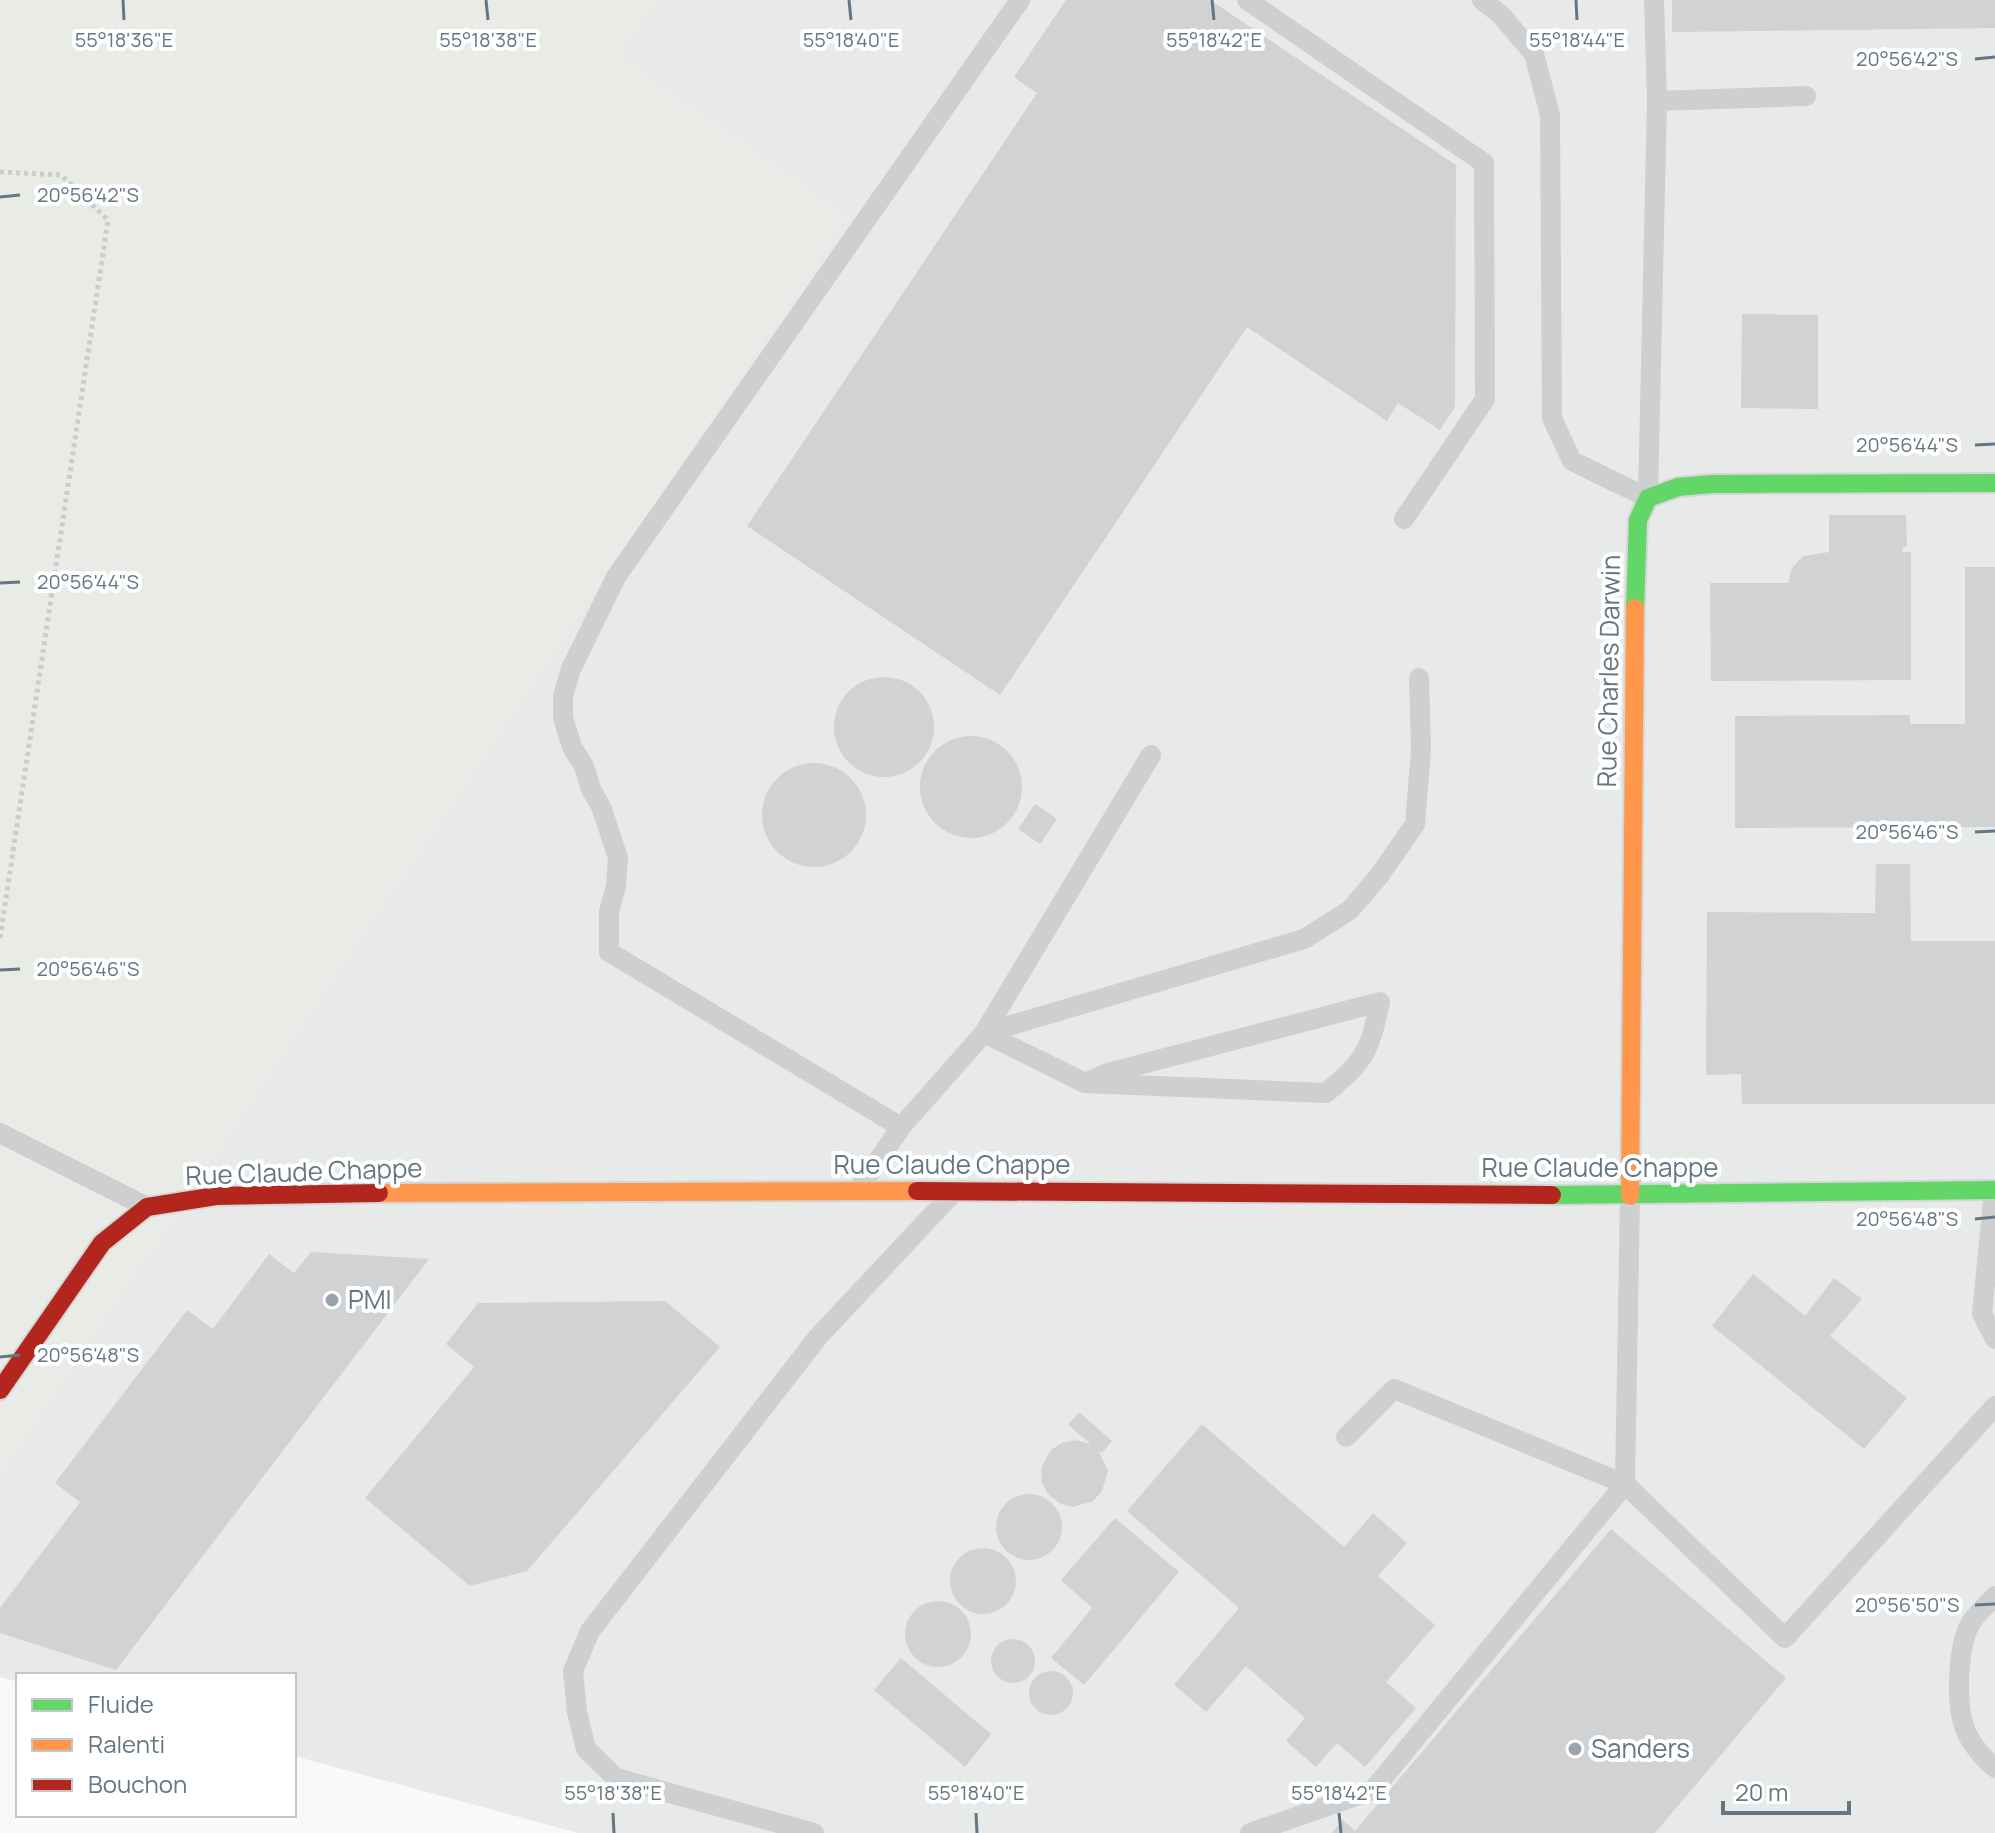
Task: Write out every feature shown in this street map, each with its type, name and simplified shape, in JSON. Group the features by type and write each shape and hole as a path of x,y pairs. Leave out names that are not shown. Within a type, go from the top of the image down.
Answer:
{"street":[{"path":"1648,498 1678,487 1712,484 1995,483"},
{"name":"Rue Charles Darwin","path":"1630,1196 1636,543 1638,520 1648,498"},
{"name":"Rue Claude Chappe","path":"0,1390 102,1243 147,1207 216,1196 956,1191 1630,1196 1994,1190"}],"lane":[{"path":"901,1127 609,952 609,911 616,886 618,858 602,809 591,789 584,766 572,747 563,718 563,696 571,669 616,577 1020,0"},
{"path":"1247,0 1484,163 1485,399 1404,519"},
{"path":"1482,0 1501,15 1534,54 1550,115 1552,418 1572,461 1648,498 1657,101 1654,0"},
{"path":"1657,101 1806,96"},
{"path":"984,1033 1304,939 1350,910 1379,876 1415,824 1421,750 1419,678"},
{"path":"857,1191 901,1127 984,1033 1151,755"},
{"path":"984,1033 1085,1083 1326,1093 1355,1068 1371,1045 1380,1002 1108,1073 1085,1083"},
{"path":"0,1133 147,1207"},
{"path":"1994,1190 1982,1314 1995,1339"},
{"path":"814,1833 616,1778 586,1749 577,1712 573,1671 590,1631 818,1337 956,1191"},
{"path":"1250,1833 1373,1790 1625,1484 1630,1196"},
{"path":"1346,1437 1394,1389 1625,1484 1785,1638 1995,1406"},
{"path":"1995,1596 1971,1623 1961,1655 1960,1687 1963,1723 1979,1754 1995,1768"}],"path":[{"path":"0,172 61,175 108,220 0,938"}],"shaded area":[{"path":"0,0 656,0 618,59 846,217 0,1472"},
{"path":"656,0 1995,0 1995,1833 578,1833 296,1757 296,1673 16,1673 16,1681 0,1677 0,1472 846,217 617,58"}],"building":[{"path":"1066,0 1210,0 1456,165 1455,407 1440,430 1398,403 1387,421 1247,327 1000,695 747,526 1037,93 1014,77"},
{"path":"1672,0 1995,0 1995,28 1672,32"},
{"path":"1742,314 1818,315 1818,409 1741,408"},
{"path":"1829,515 1906,515 1907,546 1903,547 1902,552 1911,552 1911,680 1711,681 1710,583 1788,583 1792,568 1803,556 1829,552"},
{"path":"1965,567 1995,567 1995,827 1735,828 1735,716 1910,715 1910,724 1965,724"},
{"path":"884,677 912,685 926,699 934,727 926,755 912,769 884,777 856,769 842,755 834,727 842,699 856,685"},
{"path":"971,736 990,740 1007,751 1018,768 1022,787 1018,806 1007,823 990,834 971,838 952,834 935,823 924,806 920,787 924,768 935,751 952,740"},
{"path":"814,763 834,767 851,778 862,795 866,815 862,835 851,852 834,863 814,867 794,863 777,852 766,835 762,815 766,795 777,778 794,767"},
{"path":"1035,804 1057,819 1040,844 1018,829"},
{"path":"1876,864 1910,864 1911,941 1995,941 1995,1104 1742,1104 1741,1074 1706,1075 1707,912 1875,913"},
{"path":"311,1252 429,1259 116,1670 0,1633 0,1608 80,1502 55,1483 187,1310 213,1329 269,1254 294,1273"},
{"path":"1753,1274 1805,1316 1834,1278 1862,1299 1830,1336 1907,1398 1864,1449 1712,1326"},
{"path":"665,1301 720,1347 527,1571 470,1586 365,1498 474,1367 446,1344 478,1303"},
{"path":"1079,1412 1112,1441 1102,1453 1098,1450 1108,1471 1102,1491 1093,1501 1073,1507 1059,1503 1048,1494 1042,1482 1041,1468 1051,1450 1062,1443 1075,1440 1091,1444 1068,1425"},
{"path":"1202,1424 1344,1547 1373,1513 1407,1543 1378,1576 1435,1625 1386,1682 1416,1708 1365,1767 1337,1743 1316,1767 1286,1741 1305,1718 1246,1666 1206,1712 1174,1685 1239,1608 1127,1511"},
{"path":"1022,1494 1036,1494 1048,1499 1057,1508 1062,1527 1060,1540 1053,1551 1036,1560 1022,1560 1010,1555 1001,1546 996,1534 996,1520 1001,1508 1010,1499"},
{"path":"1115,1518 1179,1572 1084,1685 1051,1658 1092,1608 1061,1580"},
{"name":"Sanders","path":"1611,1529 1786,1678 1655,1833 1332,1833 1343,1820 1355,1831"},
{"path":"976,1548 990,1548 1002,1553 1011,1562 1016,1581 1014,1594 1007,1605 990,1614 976,1614 964,1609 955,1600 950,1588 950,1574 955,1562 964,1553"},
{"path":"931,1601 945,1601 957,1606 966,1615 971,1634 969,1647 962,1658 945,1667 931,1667 919,1662 910,1653 905,1641 905,1627 910,1615 919,1606"},
{"path":"1013,1639 1029,1645 1035,1661 1029,1677 1013,1683 997,1677 991,1661 997,1645"},
{"path":"901,1658 991,1734 965,1767 874,1690"},
{"path":"1051,1671 1067,1677 1073,1693 1067,1709 1051,1715 1035,1709 1029,1693 1035,1677"}],"traffic: fast":[{"path":"1635,608 1638,520 1648,498 1678,487 1712,484 1995,483"},
{"path":"1552,1195 1995,1190"}],"traffic: slow":[{"path":"1630,1196 1635,608"},
{"path":"379,1193 917,1191"}],"traffic: jam":[{"path":"917,1191 1552,1195"},
{"path":"0,1390 102,1243 147,1207 216,1196 379,1193"}],"place":[{"name":"PMI","path":"332,1300"},
{"name":"Sanders","path":"1575,1749"}]}
